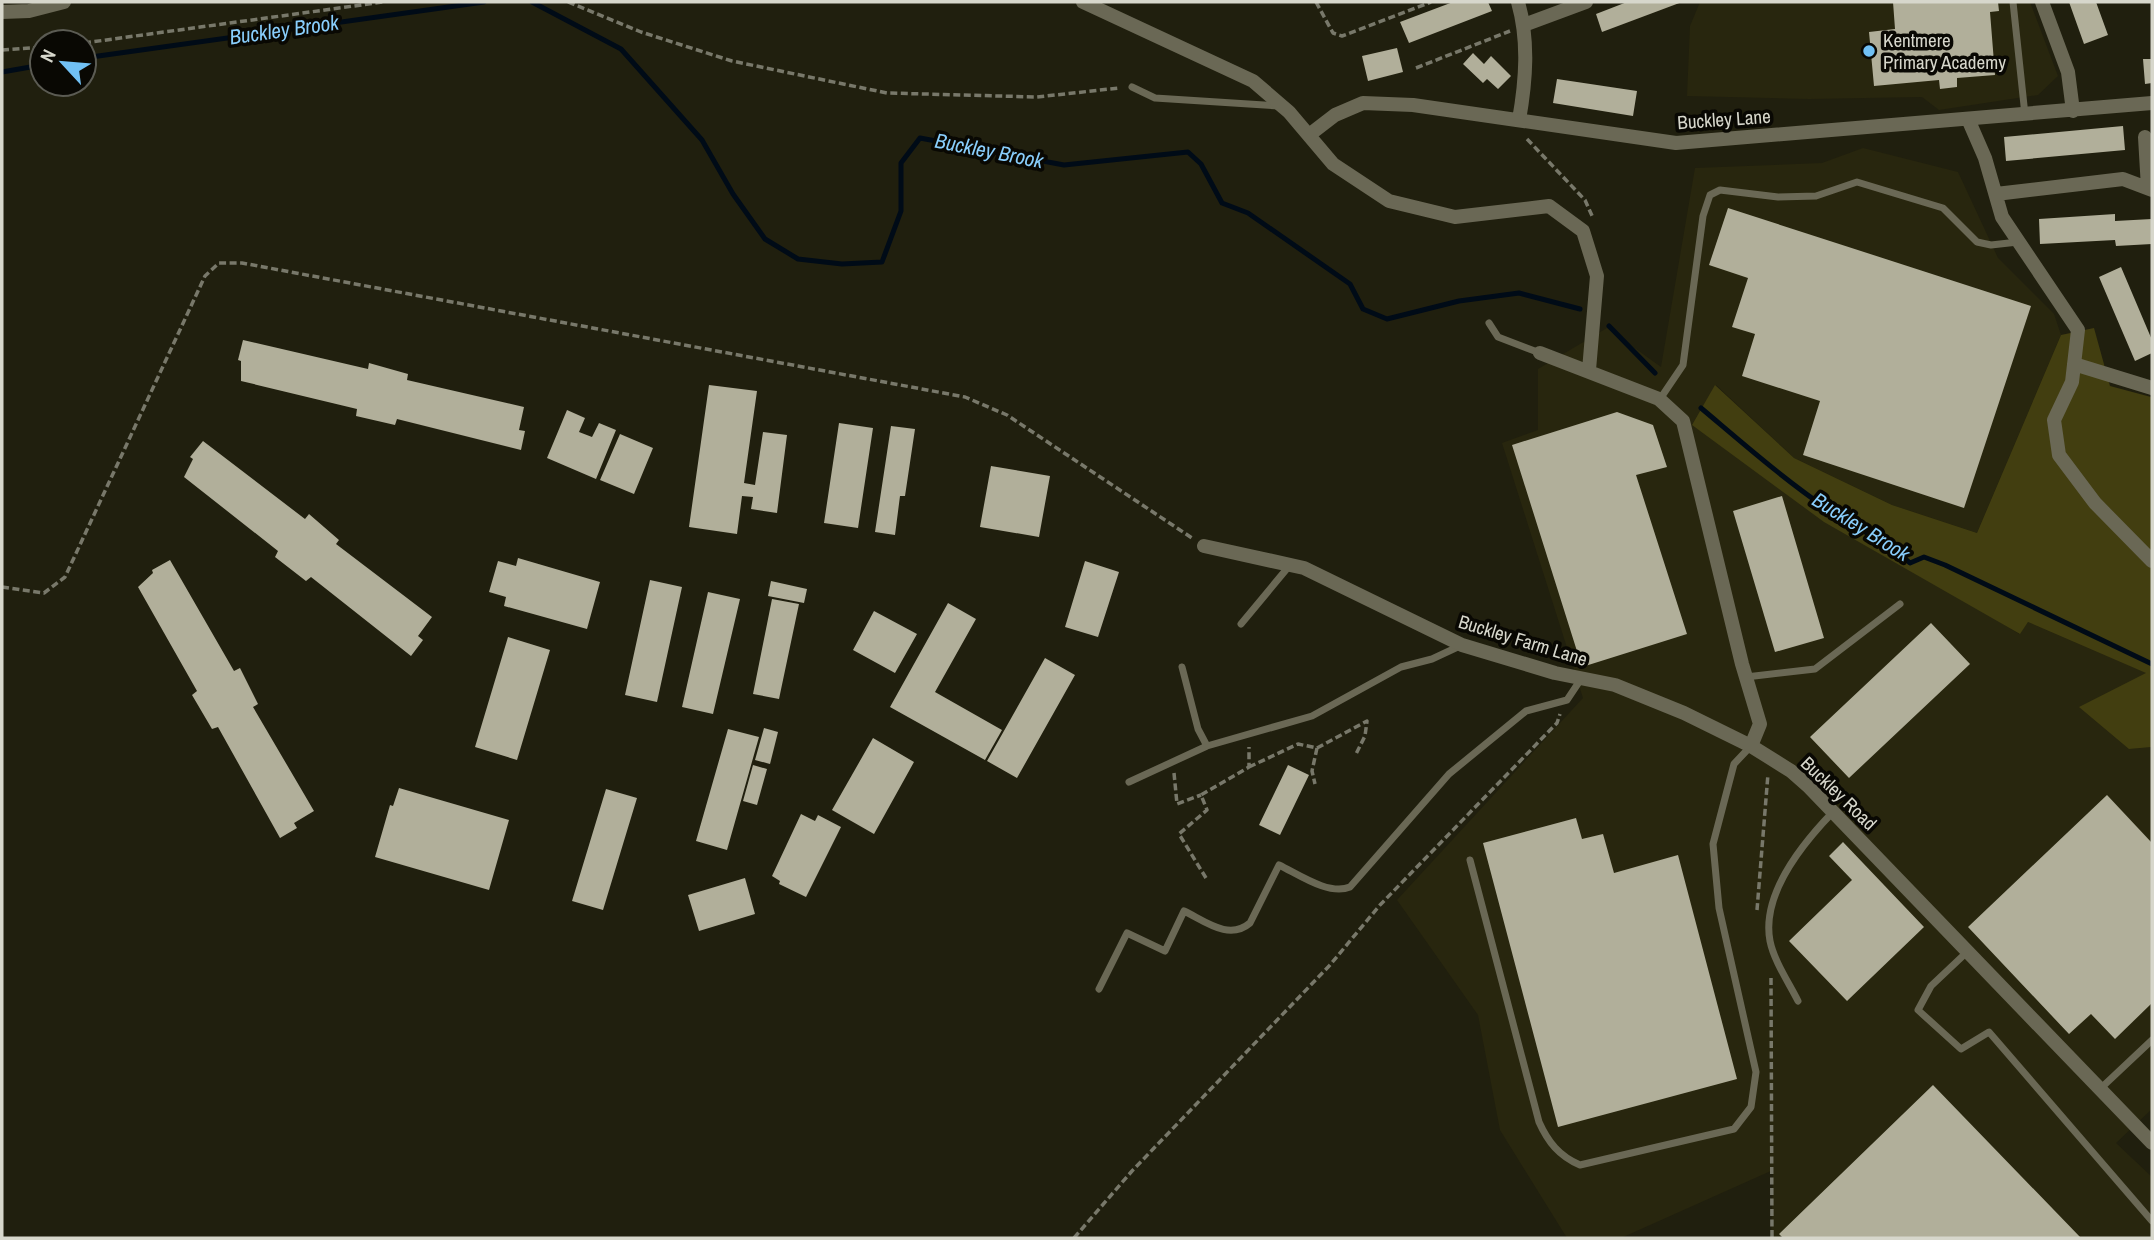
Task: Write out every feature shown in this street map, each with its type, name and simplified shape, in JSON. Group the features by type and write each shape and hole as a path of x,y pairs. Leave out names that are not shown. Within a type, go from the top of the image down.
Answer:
{"street":[{"path":"2,12 29,11 64,2"},
{"path":"1083,2 1253,81 1283,107 1333,164 1389,201 1455,218 1549,206 1583,231 1597,276 1589,370"},
{"path":"1518,2 1524,25 1525,80 1520,120"},
{"path":"1524,25 1586,2"},
{"path":"2042,2 2068,72 2073,111"},
{"name":"Buckley Lane","path":"1309,135 1335,115 1363,103 1413,105 1676,143 2152,103"},
{"path":"1968,119 1985,158 2002,217 2078,330 2073,383 2054,420 2059,455 2095,503 2152,561"},
{"path":"1996,194 2123,179 2150,189 2145,137"},
{"path":"1540,353 1659,399 1683,421 1760,724 1751,746"},
{"path":"2074,364 2152,388"},
{"name":"Buckley Farm Lane","path":"1204,547 1304,568 1462,645 1615,685 1661,703 1751,746"},
{"name":"Buckley Road","path":"1751,746 1791,771 1833,812 2152,1143"}],"lane":[{"path":"2013,2 2025,115"},
{"path":"1132,87 1155,98 1283,107"},
{"path":"1659,399 1683,365 1703,216 1710,195 1720,190 1777,197 1816,196 1857,181 1943,208 1977,242 1992,246 2019,242"},
{"path":"1489,323 1498,337 1540,353"},
{"path":"1241,624 1290,565"},
{"path":"1746,677 1815,669 1900,604"},
{"path":"1129,782 1207,746 1312,716 1401,667 1432,659 1462,645"},
{"path":"1182,667 1198,729 1207,746"},
{"path":"1099,989 1127,933 1165,951 1184,911 1228,932 1243,929 1250,923 1279,865 1328,888 1342,890 1350,887 1449,774 1526,711 1567,700 1581,678"},
{"path":"1470,860 1539,1122 1547,1139 1566,1159 1580,1165 1734,1129 1751,1107 1756,1072 1737,976 1719,908 1713,844 1734,764 1751,746"},
{"path":"1798,1001 1770,941 1771,914 1782,883 1815,830 1833,812"},
{"path":"1967,951 1931,986 1918,1010 1961,1049 1989,1032 2152,1221"},
{"path":"2100,1089 2152,1040"}],"path":[{"path":"98,41 383,2"},
{"path":"568,2 640,32 732,61 887,93 1037,97 1132,87"},
{"path":"1316,2 1333,33 1342,36 1431,2"},
{"path":"1413,2 1415,8"},
{"path":"1416,68 1524,25"},
{"path":"2,50 28,48"},
{"path":"1520,120 1527,138 1585,200 1595,222"},
{"path":"2,587 44,593 65,577 205,276 219,263 256,265 965,397 1007,415 1204,547"},
{"path":"1074,1238 1132,1171 1330,965 1380,905 1556,723 1567,700"},
{"path":"1172,760 1177,804 1297,744 1317,748 1367,721 1365,736 1356,754"},
{"path":"1247,735 1249,767"},
{"path":"1315,784 1312,771 1317,748"},
{"path":"1756,912 1770,760"},
{"path":"1201,794 1207,810 1180,834 1206,878"},
{"path":"1767,967 1771,978 1772,1238"}],"shaded area":[{"name":"Kentmere Primary Academy","path":"1700,2 2030,2 2058,76 2038,95 1939,110 1922,97 1809,99 1687,96 1690,26"},
{"path":"1863,148 1958,172 1998,258 2054,314 2061,335 1977,533 1892,505 1794,458 1716,385 1692,425 2019,634 2028,622 2147,673 2129,749 2152,747 2152,1109 2116,1143 2152,1177 2152,1238 1771,1238 1773,1170 1621,1238 1567,1238 1500,1130 1478,1015 1397,900 1583,698 1502,443 1538,430 1538,369 1607,328 1661,367 1695,168 1822,163"},
{"path":"2094,328 2110,386 2151,397 2152,400 2152,747 2129,749 2079,707 2146,673 2028,622 2020,634 1824,522 1692,425 1715,385 1794,458 1892,505 1977,533 2061,335"}],"building":[{"path":"1453,2 1488,2 1492,11 1409,43 1400,22"},
{"path":"1627,2 1682,2 1602,32 1596,14"},
{"path":"1893,2 1998,2 1999,11 1990,12 1995,75 1957,78 1957,87 1940,89 1939,80 1874,86 1869,32 1895,29"},
{"path":"2069,2 2096,2 2108,35 2084,44"},
{"path":"1397,48 1403,72 1368,81 1362,56"},
{"path":"1473,53 1484,64 1491,56 1511,76 1498,89 1487,79 1483,83 1463,64"},
{"path":"2143,59 2152,59 2152,83 2145,84"},
{"path":"1557,79 1637,91 1633,116 1553,103"},
{"path":"2123,126 2125,150 2006,161 2004,137"},
{"path":"1728,208 2031,306 1964,508 1803,455 1820,401 1742,376 1755,334 1732,327 1748,278 1709,265"},
{"path":"2115,214 2115,221 2152,219 2152,244 2116,246 2115,240 2040,244 2039,219"},
{"path":"2121,267 2152,340 2152,353 2135,361 2099,277"},
{"path":"243,340 368,369 369,363 408,374 407,380 524,407 519,430 525,431 521,450 397,419 395,425 356,416 357,409 241,381 241,361 238,360"},
{"path":"709,385 757,391 744,483 755,485 763,432 787,435 777,513 751,509 753,497 742,496 737,534 689,527"},
{"path":"567,410 585,418 579,432 592,437 599,423 616,430 596,479 547,458"},
{"path":"1617,412 1653,425 1667,467 1636,475 1687,634 1582,667 1512,445"},
{"path":"839,423 873,428 858,528 824,523"},
{"path":"891,426 915,429 905,496 900,496 895,535 875,532"},
{"path":"620,434 653,448 634,494 600,480"},
{"path":"203,441 305,519 309,514 339,540 336,544 432,617 418,636 423,640 411,656 311,577 306,581 275,557 278,551 184,477 193,459 190,457"},
{"path":"991,466 1050,476 1039,537 980,527"},
{"path":"1782,496 1824,638 1775,652 1733,511"},
{"path":"518,558 600,582 587,629 504,606 506,597 489,592 498,561 516,566"},
{"path":"170,560 234,671 240,668 258,704 253,707 314,811 294,823 297,828 280,838 218,727 212,729 192,695 197,691 138,587 153,573 152,570"},
{"path":"1085,561 1119,572 1098,637 1065,627"},
{"path":"650,580 682,587 657,702 625,695"},
{"path":"771,581 807,589 804,603 768,596"},
{"path":"708,592 740,599 713,714 682,707"},
{"path":"772,599 799,604 779,699 753,694"},
{"path":"948,603 976,619 935,692 1002,730 985,760 890,707"},
{"path":"874,611 917,634 895,673 853,650"},
{"path":"1931,623 1970,664 1849,778 1810,737"},
{"path":"508,637 550,650 517,760 475,747"},
{"path":"1045,658 1075,675 1017,778 987,761"},
{"path":"764,728 778,732 770,764 755,760"},
{"path":"728,729 759,737 727,850 696,841"},
{"path":"873,738 914,762 874,834 832,810"},
{"path":"753,765 767,769 757,805 743,801"},
{"path":"1288,765 1309,775 1280,835 1259,825"},
{"path":"399,788 509,820 489,890 375,857 390,805 393,806"},
{"path":"606,789 637,798 603,910 572,901"},
{"path":"2107,795 2152,843 2152,1003 2115,1039 2091,1014 2069,1034 1968,927"},
{"path":"801,814 815,821 818,815 841,827 806,897 779,884 780,881 772,876"},
{"path":"1576,818 1582,839 1603,834 1614,873 1678,855 1737,1079 1558,1127 1483,843"},
{"path":"1843,842 1924,927 1847,1001 1789,941 1852,880 1829,856"},
{"path":"745,878 755,914 699,931 688,895"},
{"path":"1933,1085 2081,1238 1783,1238 1779,1234"}],"waterway":[{"name":"Buckley Brook","path":"98,56 484,2"},
{"name":"Buckley Brook","path":"532,2 621,49 702,140 733,194 765,239 798,259 842,264 882,262 901,211 901,163 920,138 1064,165 1188,152 1201,164 1222,203 1248,213 1350,284 1363,309 1387,319 1459,301 1519,293 1580,309"},
{"name":"Buckley Brook","path":"2,72 28,67"},
{"name":"Buckley Brook","path":"1609,326 1655,373"},
{"name":"Buckley Brook","path":"1701,408 1802,491 1893,549 1910,563 1924,557 1945,565 2152,664"}],"place":[{"name":"Kentmere Primary Academy","path":"1869,51"}]}
